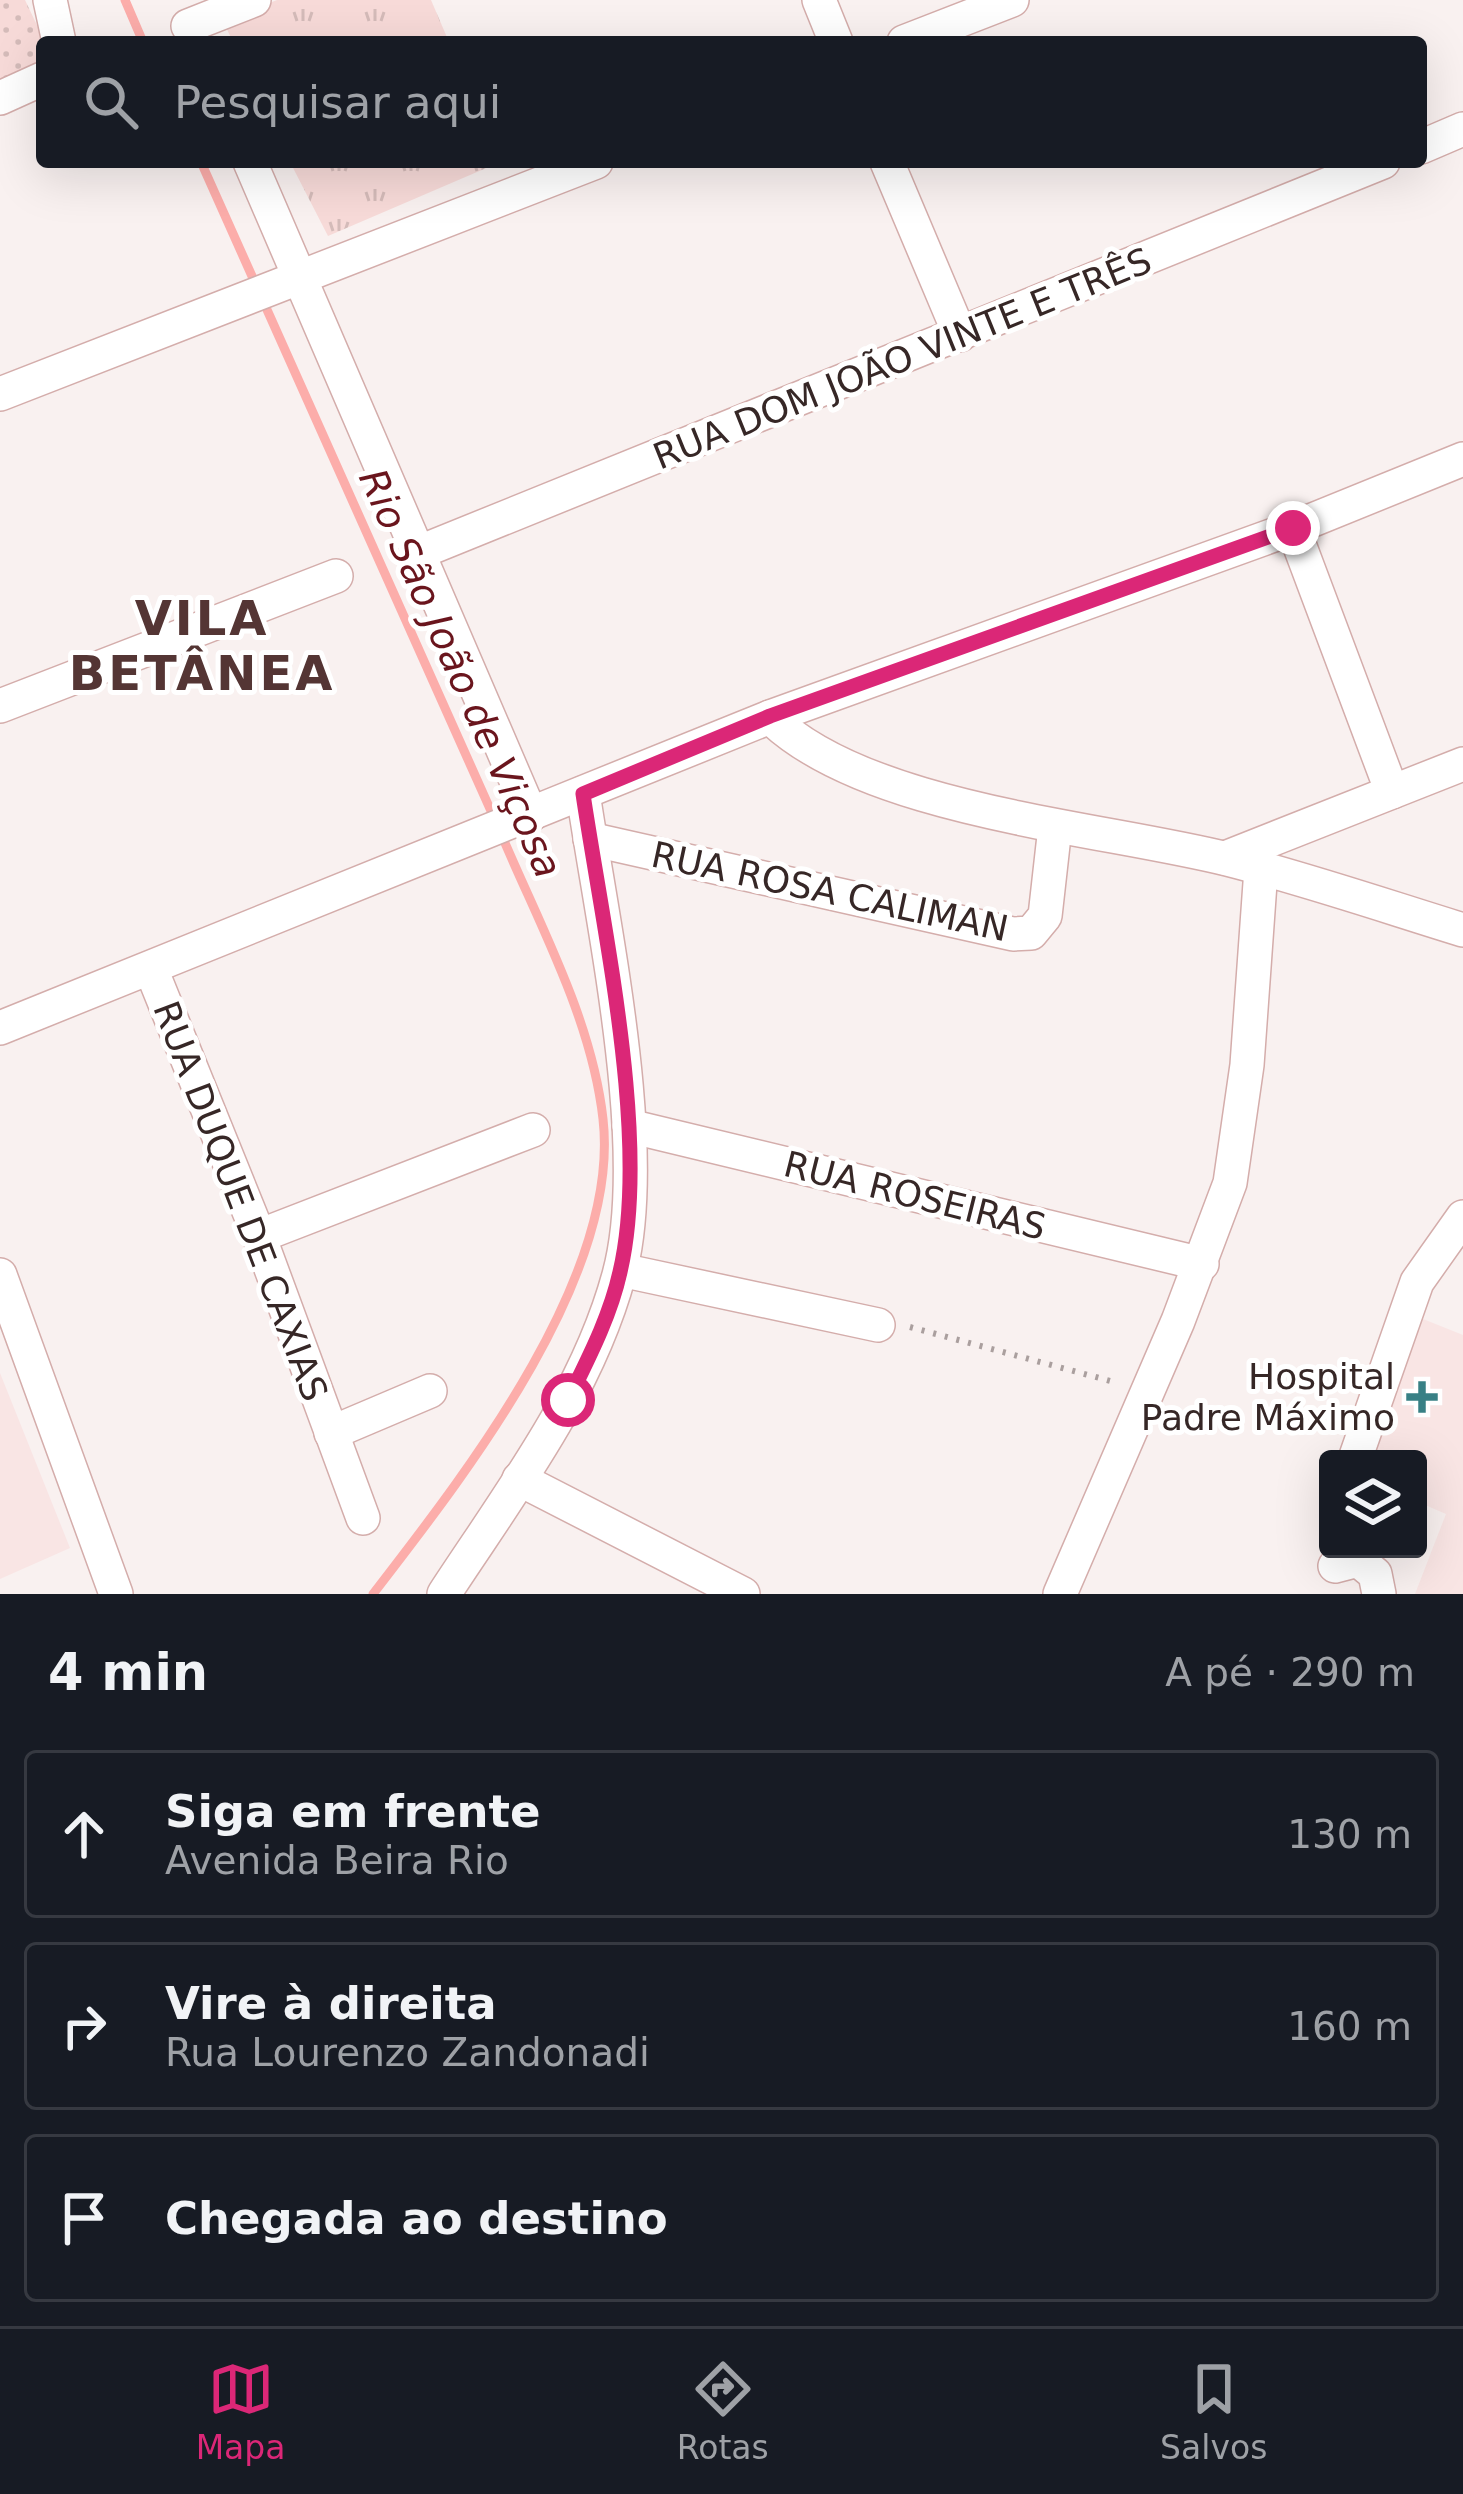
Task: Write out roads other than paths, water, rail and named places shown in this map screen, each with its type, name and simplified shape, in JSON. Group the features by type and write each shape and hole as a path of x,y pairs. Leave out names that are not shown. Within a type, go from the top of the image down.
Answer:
{"street":[{"path":"50,0 58,36"},
{"path":"186,23 254,0"},
{"path":"819,0 834,36"},
{"path":"919,36 1012,0"},
{"path":"0,98 36,82"},
{"path":"1427,145 1463,130"},
{"path":"252,168 289,281 420,552 520,820"},
{"path":"0,394 581,168"},
{"path":"890,168 960,335"},
{"name":"RUA DOM JOÃO VINTE E TRÊS","path":"420,552 1368,168"},
{"path":"0,1028 770,716 1293,528 1463,459"},
{"path":"1293,528 1392,792"},
{"path":"0,706 336,576"},
{"path":"770,716 812,751 852,769 1055,827 1225,858 1463,930"},
{"path":"1225,858 1463,764"},
{"path":"444,1594 568,1400 598,1337 621,1270 628,1126 583,794"},
{"name":"RUA ROSA CALIMAN","path":"590,838 1013,934 1031,933 1045,916 1055,827"},
{"path":"1060,1594 1202,1264 1230,1183 1240,1128 1262,869"},
{"name":"RUA DUQUE DE CAXIAS","path":"151,969 259,1237 363,1518"},
{"name":"RUA ROSEIRAS","path":"628,1126 1202,1264"},
{"path":"259,1237 533,1130"},
{"path":"1358,1450 1417,1282 1463,1216"},
{"path":"621,1270 892,1326"},
{"path":"0,1275 9,1323 116,1594"},
{"name":"RUA DUQUE DE CAXIAS","path":"331,1433 430,1390"},
{"path":"519,1479 743,1594"},
{"path":"1332,1570 1358,1560 1375,1574 1379,1594"}],"waterway":[{"name":"Rio São João de Viçosa","path":"125,0 140,36"},
{"name":"Rio São João de Viçosa","path":"204,168 495,820"},
{"name":"Rio São João de Viçosa","path":"373,1594 491,1434 529,1372 562,1308 587,1243 602,1180 603,1119 588,1046 563,974 502,836"}],"place":[{"name":"Hospital Padre Máximo","path":"1422,1397"}],"district":[{"name":"VILA BETÂNEA","path":"202,646"}]}
